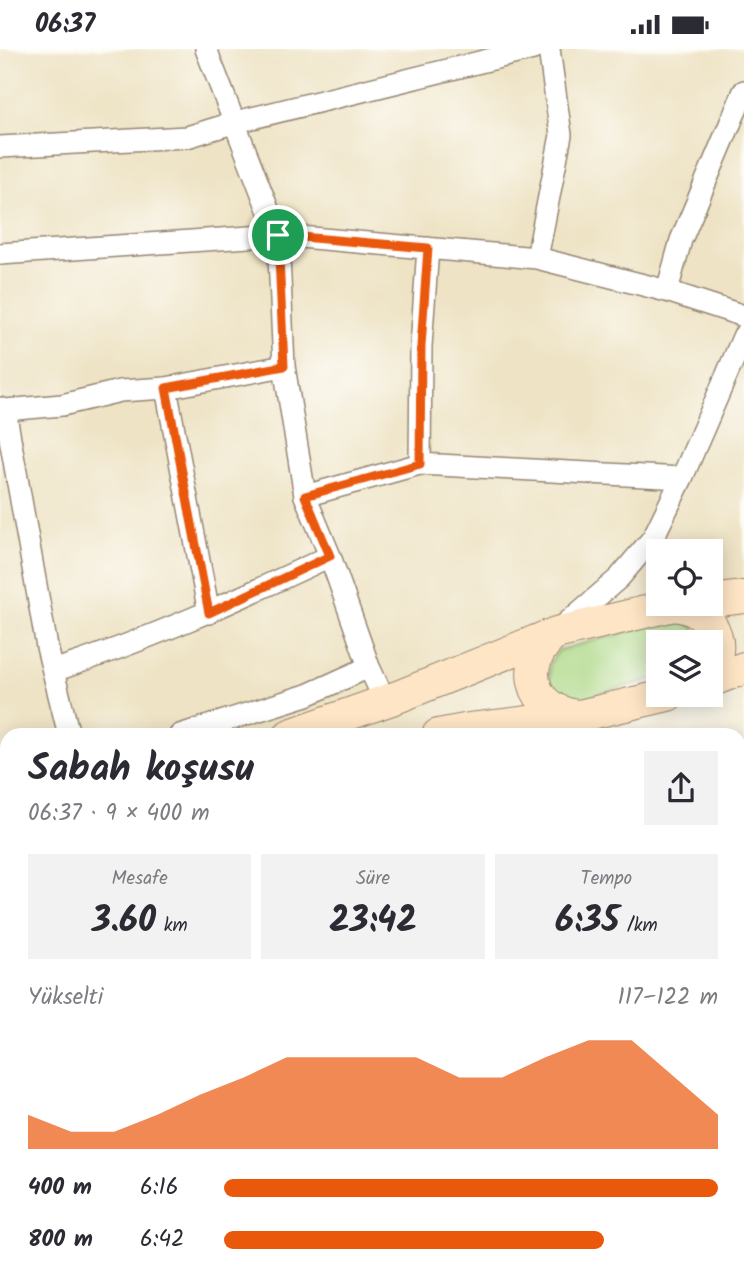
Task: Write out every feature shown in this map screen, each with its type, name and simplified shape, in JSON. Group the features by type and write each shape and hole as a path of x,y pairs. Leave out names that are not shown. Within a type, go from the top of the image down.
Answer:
{"street":[{"path":"206,49 278,235 284,366 305,496 384,701"},
{"path":"0,147 187,137 533,49"},
{"path":"537,258 561,135 549,49"},
{"path":"667,291 681,240 744,91"},
{"path":"0,254 278,235 537,258 667,291 744,316"},
{"path":"420,464 421,346 428,248"},
{"path":"557,720 533,676 536,654 544,642 619,578 653,538 744,335"},
{"path":"67,728 53,671 3,409 62,405 120,391 166,388 284,366"},
{"path":"166,388 209,613"},
{"path":"305,496 420,464 682,478"},
{"path":"53,671 209,613 330,556"},
{"path":"723,599 744,597"},
{"path":"309,728 556,633 646,611"},
{"path":"702,616 714,630"},
{"path":"202,728 307,695 369,667"},
{"path":"723,676 744,668"},
{"path":"496,728 557,720 646,700"}],"green space":[{"path":"667,621 689,625 696,630 646,630 646,681 578,699 561,695 550,682 549,664 559,650"}],"route":[{"path":"278,235 428,248 421,346 420,464 305,496 330,556 209,613 166,388 284,366 278,235"}]}
